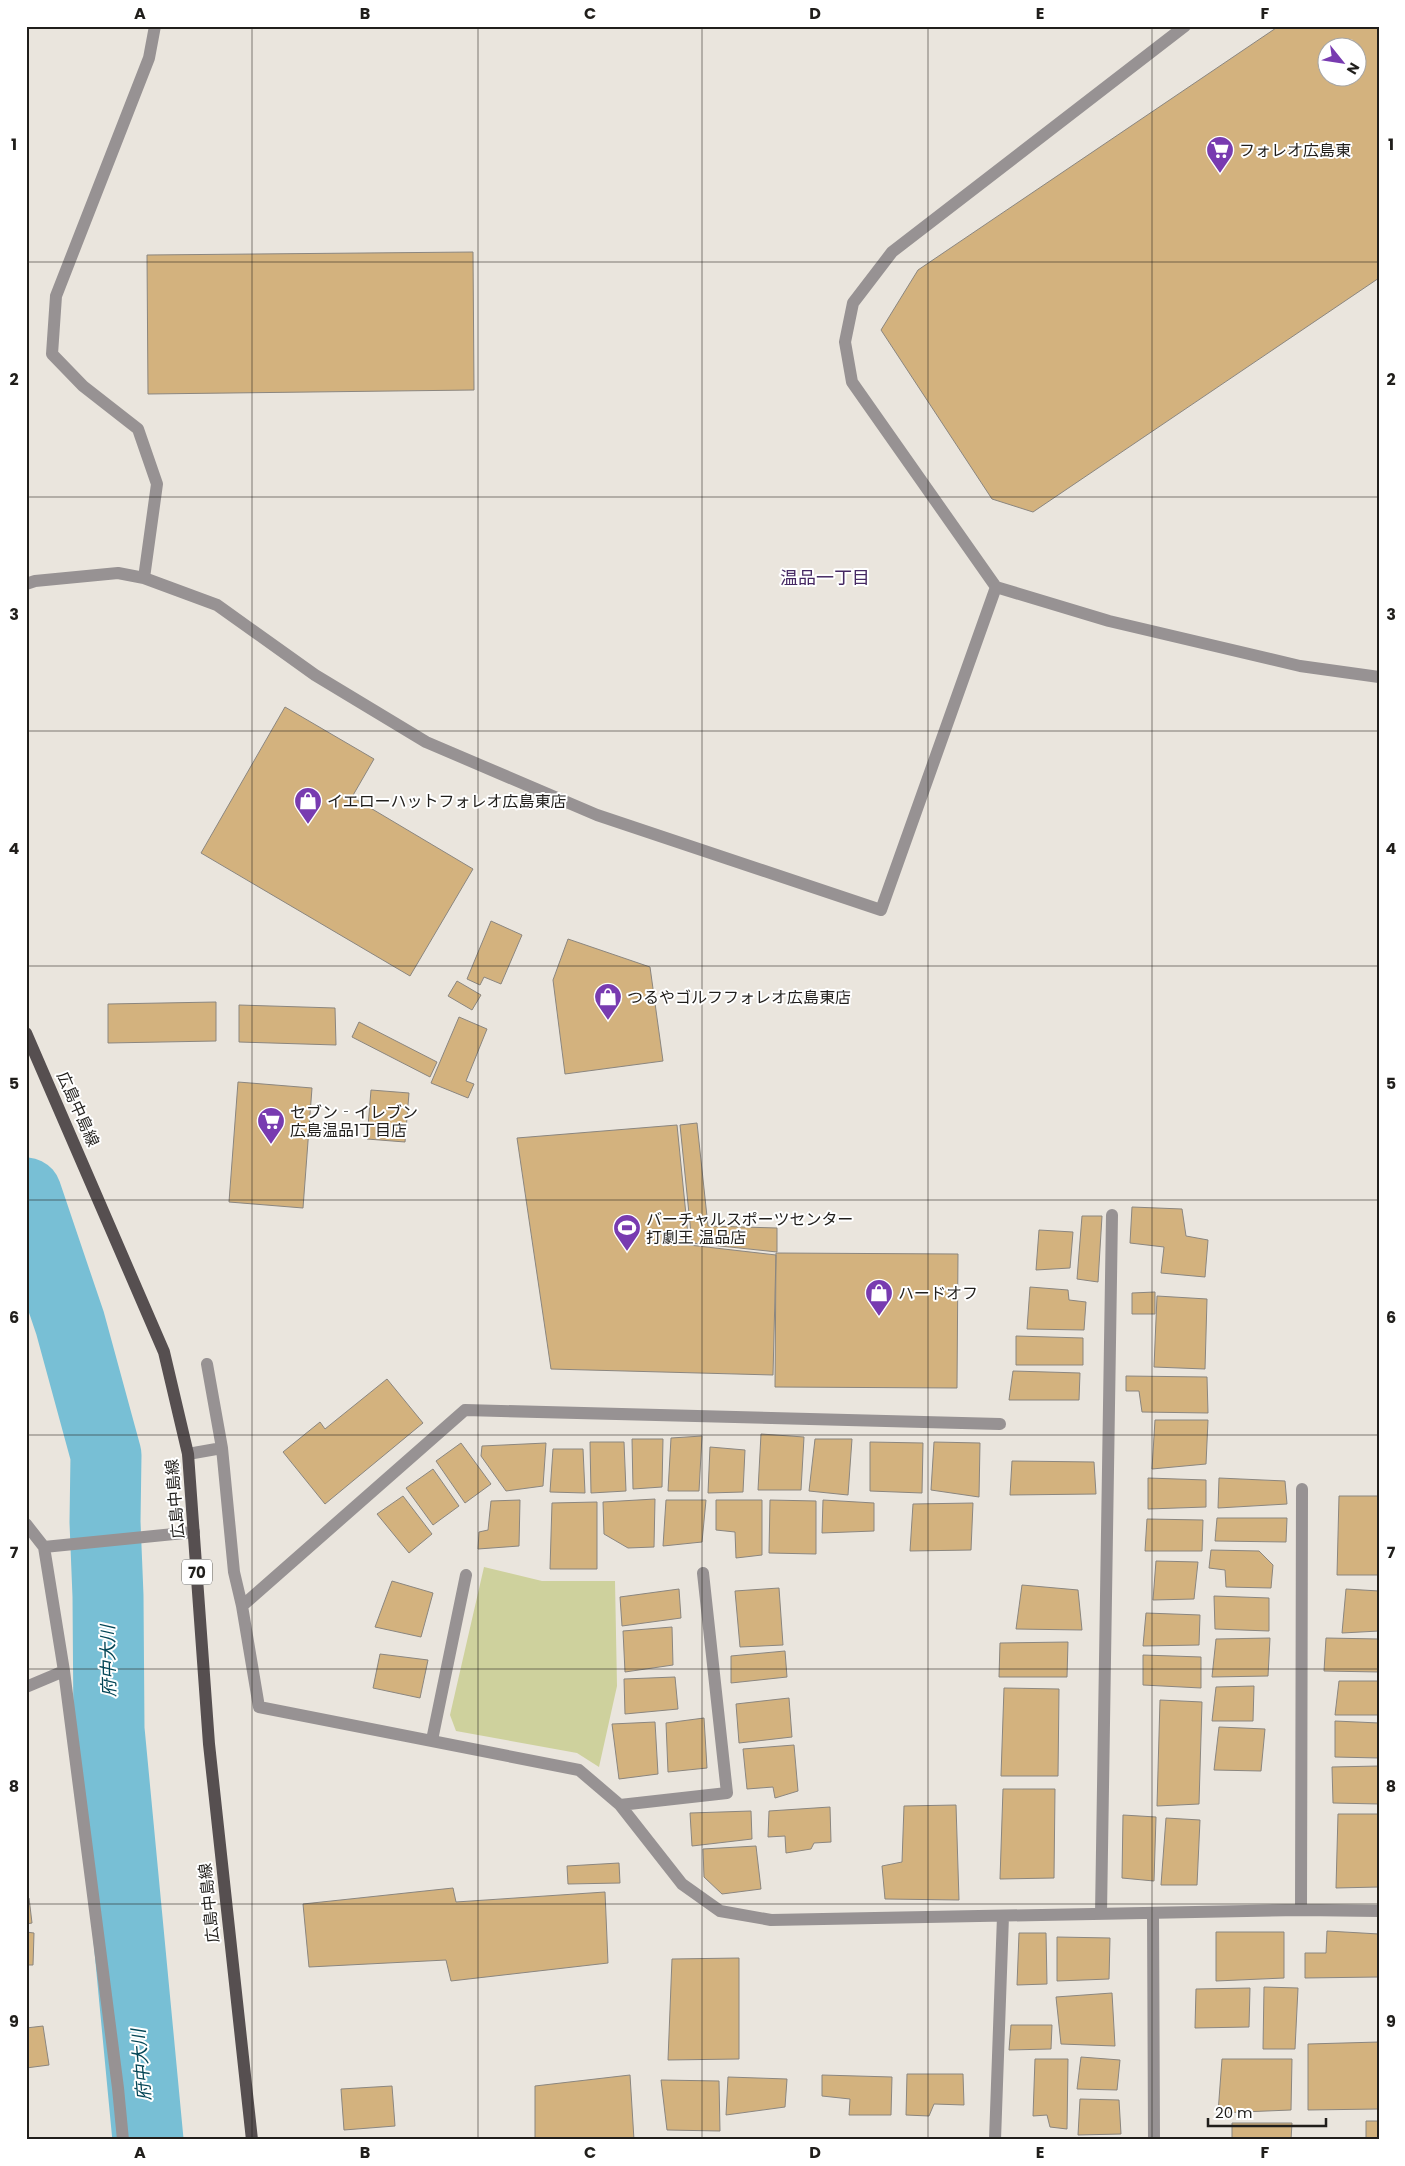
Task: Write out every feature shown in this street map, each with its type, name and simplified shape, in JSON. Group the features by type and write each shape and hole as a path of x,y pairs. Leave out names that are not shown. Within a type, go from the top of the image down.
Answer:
{"main road":[{"name":"広島中島線","path":"26,1033 164,1352 188,1454 208,1744 252,2140"}],"street":[{"path":"144,578 157,484 138,429 83,386 52,354 56,296 149,58 155,26"},
{"path":"1185,26 892,252 853,303 844,342 852,382 996,587 1109,621 1290,664 1379,677"},
{"path":"26,584 35,581 118,573 144,578 217,605 315,675 426,742 597,815 881,910 996,587"},
{"path":"1101,1914 1112,1215"},
{"path":"207,1364 222,1448 234,1572 242,1606 259,1707 579,1770 620,1806 682,1884 720,1911 771,1920 1301,1910 1379,1911"},
{"path":"242,1606 464,1410 1000,1424"},
{"path":"188,1454 222,1448"},
{"path":"1301,1910 1302,1489"},
{"path":"26,1524 44,1547 64,1671 118,2088 123,2140"},
{"path":"44,1547 194,1532"},
{"path":"620,1806 727,1793 703,1573"},
{"path":"432,1740 466,1575"},
{"path":"26,1687 64,1671"},
{"path":"1153,1913 1154,2140"},
{"path":"995,2140 1003,1916"}],"green space":[{"path":"484,1567 542,1581 615,1581 617,1686 599,1767 577,1753 456,1731 450,1715"}],"building":[{"name":"フォレオ広島東","path":"1279,26 1379,26 1379,278 1033,512 992,499 881,330 918,270"},
{"path":"473,252 474,390 148,394 147,255"},
{"name":"イエローハットフォレオ広島東店","path":"285,707 374,759 352,797 473,869 410,976 201,853"},
{"path":"491,921 522,935 501,984 484,977 480,985 467,979"},
{"name":"つるやゴルフフォレオ広島東店","path":"568,939 650,967 663,1061 565,1074 553,980"},
{"path":"457,981 481,995 472,1010 448,996"},
{"path":"216,1002 216,1041 108,1043 108,1004"},
{"path":"239,1005 335,1008 336,1045 239,1042"},
{"path":"459,1017 487,1029 466,1081 474,1084 468,1098 431,1083"},
{"path":"359,1022 437,1062 430,1077 352,1037"},
{"name":"セブン‐イレブン 広島温品1丁目店","path":"238,1082 312,1088 303,1208 229,1202"},
{"path":"371,1090 409,1093 405,1142 367,1139"},
{"path":"697,1123 708,1226 777,1228 777,1252 692,1243 680,1125"},
{"name":"バーチャルスポーツセンター 打劇王 温品店","path":"677,1125 689,1245 776,1255 773,1375 551,1369 517,1138"},
{"path":"1132,1207 1182,1209 1186,1236 1208,1240 1205,1277 1161,1273 1164,1247 1130,1243"},
{"path":"1082,1216 1102,1216 1098,1282 1077,1279"},
{"path":"1039,1230 1073,1232 1070,1268 1036,1270"},
{"path":"776,1253 958,1254 957,1388 775,1387"},
{"path":"1030,1287 1068,1290 1069,1300 1086,1302 1084,1330 1027,1329"},
{"path":"1155,1292 1155,1314 1132,1314 1132,1293"},
{"path":"1157,1296 1207,1299 1205,1369 1154,1367"},
{"path":"1016,1336 1083,1338 1083,1365 1016,1365"},
{"path":"1013,1371 1080,1373 1079,1400 1009,1400"},
{"path":"1126,1376 1207,1377 1208,1413 1142,1412 1139,1391 1126,1391"},
{"path":"387,1379 423,1423 325,1504 283,1452 320,1422 325,1429"},
{"path":"1155,1420 1208,1420 1206,1464 1152,1469"},
{"path":"761,1434 804,1437 801,1490 758,1490"},
{"path":"702,1436 699,1491 668,1491 671,1438"},
{"path":"632,1439 663,1439 662,1487 633,1489"},
{"path":"815,1439 852,1439 848,1495 809,1491"},
{"path":"590,1442 624,1442 626,1491 591,1493"},
{"path":"870,1442 923,1443 922,1493 870,1491"},
{"path":"934,1442 980,1443 979,1497 931,1490"},
{"path":"461,1443 491,1484 465,1503 436,1461"},
{"path":"546,1443 543,1486 506,1491 481,1456 482,1446"},
{"path":"710,1447 745,1450 743,1492 708,1493"},
{"path":"553,1449 583,1449 585,1493 550,1492"},
{"path":"1012,1461 1094,1462 1096,1494 1010,1495"},
{"path":"433,1469 459,1506 433,1525 406,1488"},
{"path":"1148,1478 1206,1480 1206,1507 1148,1509"},
{"path":"1219,1478 1285,1481 1287,1504 1218,1508"},
{"path":"403,1496 432,1534 409,1553 377,1514"},
{"path":"1339,1496 1379,1496 1379,1575 1337,1575"},
{"path":"655,1499 654,1547 628,1548 604,1534 603,1502"},
{"path":"520,1500 519,1546 478,1549 479,1532 488,1530 491,1501"},
{"path":"666,1500 706,1500 702,1542 663,1546"},
{"path":"716,1500 762,1500 762,1555 736,1558 735,1532 716,1530"},
{"path":"770,1500 816,1501 816,1554 769,1553"},
{"path":"823,1500 874,1503 874,1531 822,1533"},
{"path":"597,1502 597,1569 550,1569 552,1503"},
{"path":"973,1503 971,1550 910,1551 913,1504"},
{"path":"1217,1518 1287,1518 1286,1542 1215,1541"},
{"path":"1147,1519 1203,1520 1202,1551 1145,1551"},
{"path":"1211,1550 1259,1551 1273,1565 1271,1588 1226,1587 1225,1570 1209,1568"},
{"path":"1156,1561 1198,1562 1194,1599 1153,1600"},
{"path":"392,1581 433,1593 421,1637 375,1627"},
{"path":"1022,1585 1078,1590 1082,1630 1016,1629"},
{"path":"779,1588 783,1645 740,1647 735,1591"},
{"path":"679,1589 681,1618 622,1626 620,1597"},
{"path":"1346,1589 1379,1591 1379,1631 1342,1633"},
{"path":"1214,1596 1269,1598 1269,1631 1215,1629"},
{"path":"1146,1613 1200,1615 1199,1645 1143,1646"},
{"path":"672,1627 673,1665 625,1672 623,1631"},
{"path":"1270,1638 1268,1676 1212,1677 1216,1639"},
{"path":"1326,1638 1379,1639 1379,1672 1324,1671"},
{"path":"1068,1642 1067,1677 999,1677 1000,1643"},
{"path":"785,1651 787,1677 731,1683 731,1656"},
{"path":"380,1654 428,1660 420,1698 373,1688"},
{"path":"1143,1655 1201,1657 1201,1688 1143,1685"},
{"path":"675,1677 678,1709 625,1714 624,1679"},
{"path":"1339,1681 1379,1681 1379,1715 1335,1715"},
{"path":"1254,1686 1253,1721 1212,1721 1216,1687"},
{"path":"1004,1688 1059,1689 1058,1776 1001,1776"},
{"path":"789,1698 792,1737 739,1743 736,1704"},
{"path":"1160,1700 1202,1702 1199,1804 1157,1806"},
{"path":"704,1718 707,1768 668,1772 666,1723"},
{"path":"1335,1721 1379,1723 1379,1758 1335,1757"},
{"path":"655,1722 658,1774 619,1779 612,1724"},
{"path":"1219,1727 1265,1729 1261,1771 1214,1770"},
{"path":"794,1745 798,1791 775,1798 773,1787 747,1789 743,1749"},
{"path":"1379,1766 1379,1804 1333,1803 1332,1767"},
{"path":"1003,1789 1055,1789 1054,1878 1000,1879"},
{"path":"956,1805 959,1900 885,1899 882,1866 902,1862 904,1806"},
{"path":"830,1807 831,1842 814,1843 811,1849 786,1853 785,1836 768,1837 769,1811"},
{"path":"751,1811 752,1839 692,1846 690,1813"},
{"path":"1338,1814 1379,1814 1379,1887 1336,1888"},
{"path":"1123,1815 1156,1817 1154,1881 1122,1878"},
{"path":"1166,1818 1200,1820 1197,1885 1161,1885"},
{"path":"756,1846 761,1889 722,1894 704,1877 703,1849"},
{"path":"619,1863 620,1883 568,1884 567,1866"},
{"path":"453,1888 456,1902 605,1892 608,1963 451,1981 446,1960 309,1967 303,1904"},
{"path":"26,1898 29,1898 32,1923 26,1924"},
{"path":"1327,1931 1379,1934 1379,1977 1305,1978 1305,1953 1326,1953"},
{"path":"26,1932 34,1933 33,1965 26,1965"},
{"path":"1216,1932 1284,1932 1284,1978 1216,1981"},
{"path":"1019,1933 1046,1933 1047,1984 1017,1985"},
{"path":"1057,1937 1110,1938 1109,1979 1057,1981"},
{"path":"739,1958 739,2059 668,2060 672,1959"},
{"path":"1264,1987 1298,1988 1295,2049 1263,2049"},
{"path":"1250,1988 1249,2027 1195,2028 1196,1989"},
{"path":"1112,1993 1115,2046 1061,2044 1056,1997"},
{"path":"1011,2025 1052,2025 1051,2049 1009,2050"},
{"path":"43,2026 49,2065 26,2068 26,2028"},
{"path":"1379,2042 1379,2109 1308,2110 1308,2044"},
{"path":"1081,2057 1120,2060 1117,2090 1077,2089"},
{"path":"1035,2059 1068,2059 1067,2129 1050,2127 1047,2115 1033,2116"},
{"path":"1222,2059 1292,2059 1291,2110 1218,2113"},
{"path":"907,2074 963,2074 964,2105 934,2104 929,2116 906,2115"},
{"path":"630,2075 634,2140 535,2140 535,2086"},
{"path":"822,2075 892,2077 891,2115 849,2115 850,2099 822,2096"},
{"path":"728,2077 787,2079 785,2107 726,2115"},
{"path":"661,2080 719,2081 720,2131 667,2130"},
{"path":"392,2086 395,2126 344,2130 341,2089"},
{"path":"1080,2099 1119,2100 1121,2134 1078,2135"},
{"path":"1366,2121 1379,2121 1379,2140 1366,2140"},
{"path":"1232,2123 1292,2123 1291,2140 1232,2140"}],"waterway":[{"name":"府中大川","path":"26,1193 70,1323 106,1455 105,1522 108,1596 109,1729 148,2140"}],"place":[{"name":"フォレオ広島東","path":"1220,174"},
{"name":"イエローハットフォレオ広島東店","path":"308,825"},
{"name":"つるやゴルフフォレオ広島東店","path":"608,1021"},
{"name":"セブン‐イレブン 広島温品1丁目店","path":"271,1145"},
{"name":"バーチャルスポーツセンター 打劇王 温品店","path":"627,1252"},
{"name":"ハードオフ","path":"879,1317"}],"district":[{"name":"温品一丁目","path":"825,577"}]}
